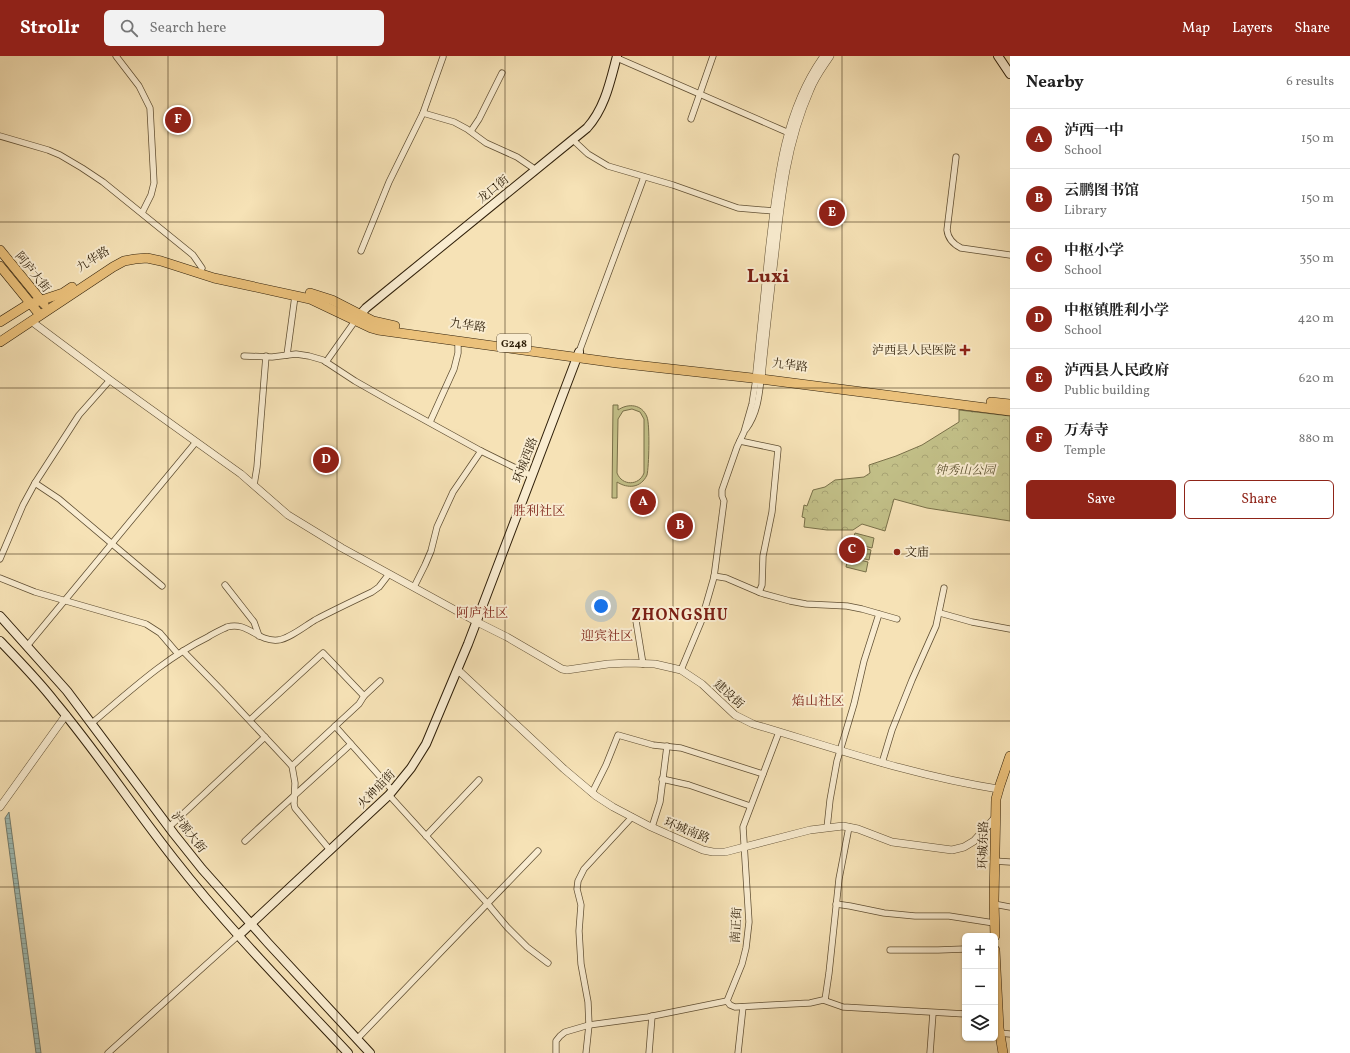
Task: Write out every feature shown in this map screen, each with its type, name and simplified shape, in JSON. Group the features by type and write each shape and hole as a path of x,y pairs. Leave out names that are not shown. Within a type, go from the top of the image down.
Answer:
{"highway":[{"name":"阿庐大街","path":"0,250 48,310"},
{"name":"九华路","path":"40,300 63,293 110,262 122,256 148,252 247,280 311,293 332,300 371,328 458,341 1010,404"},
{"name":"九华路","path":"48,310 113,267 130,260 141,258 161,261 214,278 295,296 320,303 358,318 384,324 578,355"},
{"path":"0,266 40,316 0,342"},
{"name":"G248","path":"30,304 40,300"},
{"path":"0,322 30,304"},
{"name":"G248","path":"40,316 48,310"},
{"name":"九华路","path":"758,376 1010,411"},
{"name":"环城东路","path":"995,933 994,861 996,799 1010,756"},
{"path":"995,969 996,1005"},
{"path":"998,1025 1003,1053"}],"main road":[{"path":"998,56 1010,74"},
{"name":"龙口街","path":"358,318 366,308 586,128 599,112 617,57"},
{"name":"环城西路","path":"477,622 578,355"},
{"name":"泸源大街","path":"0,616 56,678 202,868 251,924 370,1053"},
{"name":"火神庙街","path":"239,935 391,793 411,768 426,744 477,622"},
{"path":"0,641 34,676 66,715 170,855 239,935 348,1053"}],"street":[{"path":"116,56 139,86 150,108 154,183 151,196 142,213"},
{"path":"691,119 713,56"},
{"path":"758,376 778,179 788,133 805,86 824,56"},
{"path":"681,670 701,622 714,576 724,501 722,490 744,432 758,376 780,203 793,134 808,94 818,73 830,56"},
{"path":"362,251 389,182 422,113 443,57"},
{"path":"617,57 788,133"},
{"path":"471,131 479,119 502,73"},
{"path":"422,113 454,122 471,131 486,143 517,157 536,170"},
{"path":"0,136 42,148 67,159 93,175 193,255 202,268"},
{"path":"573,140 588,154 608,166 738,208 774,211"},
{"path":"956,157 947,230 950,239 962,248 1010,255"},
{"path":"578,355 644,177"},
{"path":"287,355 295,296"},
{"path":"326,362 358,318"},
{"name":"建设街","path":"31,321 241,474 273,504 296,521 389,574 528,648 562,669 567,670 608,664 667,666 681,670 702,684 729,711 741,719 753,724 905,770 963,784 998,789"},
{"path":"430,422 454,369 458,341"},
{"path":"244,356 296,354 310,356 326,362 355,381 481,451 532,476"},
{"path":"254,485 257,467 266,356"},
{"path":"0,559 34,483 80,415 110,380"},
{"path":"740,441 778,449 772,512 764,551 762,585 759,592"},
{"path":"27,646 196,442"},
{"path":"414,587 429,557 437,527 453,492 481,451"},
{"path":"34,483 59,499 162,586"},
{"path":"92,723 180,652 219,631 233,626 244,626 259,636 270,640 284,639 317,619 372,592 379,587 389,574"},
{"path":"714,576 726,578 759,592 790,601 806,604 847,606 897,619"},
{"path":"0,578 31,591 146,624 160,633 250,720 292,766 295,778 294,804 297,812 330,850"},
{"path":"225,585 254,622 259,636"},
{"path":"882,763 902,705 920,660 936,626 940,614 944,588"},
{"path":"828,828 832,786 840,750 854,704 864,661 879,614"},
{"path":"940,614 1010,629"},
{"path":"636,620 643,664"},
{"path":"250,720 324,652 364,696"},
{"name":"环城南路","path":"458,670 564,769 604,802 652,827 708,851 725,852 810,830 849,827 892,842 952,850 964,847 974,841 995,818"},
{"path":"292,766 359,704 364,696 380,681"},
{"path":"0,807 66,715"},
{"path":"335,726 426,836 518,938 548,963"},
{"name":"南正街","path":"727,1000 739,972 747,938 749,915 743,827 779,732"},
{"path":"592,793 606,765 618,735 653,745 681,748 763,774"},
{"path":"169,827 265,737"},
{"path":"245,841 351,744"},
{"path":"652,827 660,802 667,746"},
{"path":"662,779 689,785 750,806"},
{"path":"426,836 479,780"},
{"path":"586,1053 589,1025 587,994 580,958 579,931 581,905 577,885 579,877 584,869 632,817"},
{"path":"825,1000 831,960 836,904 849,827"},
{"path":"357,1039 538,851"},
{"path":"994,861 1010,862"},
{"path":"836,904 884,913 915,916 961,917 994,923"},
{"path":"994,904 1010,907"},
{"path":"108,1053 239,935"},
{"path":"890,950 962,949"},
{"path":"556,1053 556,1041 565,1032 589,1025 652,1016 727,1000 733,1006 743,1007 810,1003 825,1000 843,1007 962,1014"},
{"path":"738,1053 743,1007"},
{"path":"930,1053 933,1013"},
{"path":"649,1053 652,1016"},
{"path":"999,1033 1010,1034"}],"green space":[{"path":"613,405 618,405 618,410 626,406 638,407 645,413 649,428 647,475 641,483 634,486 625,486 617,482 617,498 612,498","holes":["632,409 640,412 644,419 644,473 638,480 630,483 619,477 617,473 618,419 623,411"]},
{"name":"钟秀山公园","path":"959,410 1010,416 1010,521 927,508 894,499 885,531 862,524 853,530 827,530 804,527 805,518 802,517 804,505 807,506 813,490 825,487 835,480 864,477 870,473 869,465 922,445 959,422"},
{"path":"855,533 874,538 872,548 852,543"},
{"path":"852,545 871,550 869,560 849,555"},
{"path":"848,557 868,562 866,572 846,567"}],"water":[{"path":"9,812 41,1053 36,1053 5,818"}],"place":[{"name":"万寿寺","path":"178,120"},
{"name":"泸西县人民政府","path":"832,213"},
{"name":"泸西县人民医院","path":"965,350"},
{"name":"中枢镇胜利小学","path":"326,460"},
{"name":"泸西一中","path":"643,502"},
{"name":"云鹏图书馆","path":"680,526"},
{"name":"中枢小学","path":"852,550"},
{"name":"文庙","path":"897,552"}],"district":[{"name":"Luxi","path":"768,275"},
{"name":"胜利社区","path":"539,510"},
{"name":"阿庐社区","path":"482,612"},
{"name":"ZHONGSHU","path":"680,614"},
{"name":"迎宾社区","path":"607,635"},
{"name":"焰山社区","path":"818,700"}]}
